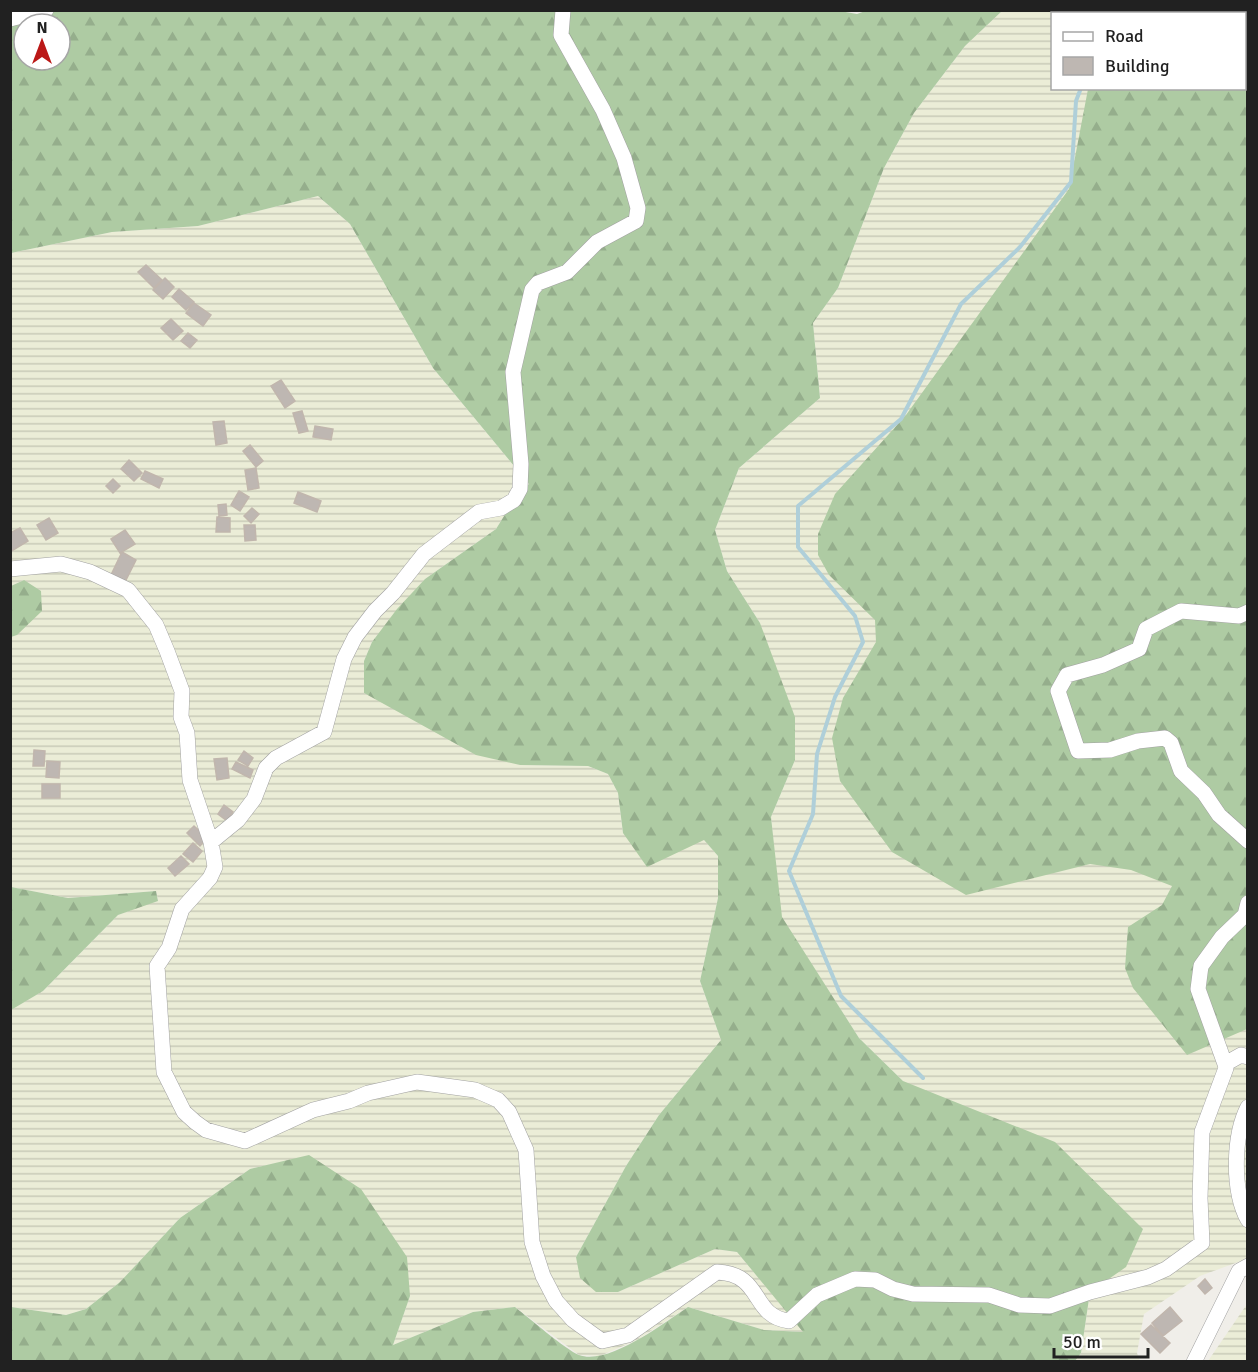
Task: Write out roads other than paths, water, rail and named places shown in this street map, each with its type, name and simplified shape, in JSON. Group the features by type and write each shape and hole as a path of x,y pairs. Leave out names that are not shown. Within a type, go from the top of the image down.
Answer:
{"street":[{"path":"10,19 46,10"},
{"path":"212,843 238,820 254,799 266,768 276,758 324,732 344,659 355,637 424,554 478,512 501,508 514,500 520,489 521,464 513,372 532,290 538,283 567,272 597,242 636,221 638,208 624,158 603,110 584,74 569,54 561,35 562,10"},
{"path":"10,569 61,564 90,572 129,590 156,626 182,691 181,717 187,734 190,780 212,843 215,867 210,878 182,909 169,948 157,966 164,1072 184,1112 206,1130 244,1141 313,1110 349,1101 368,1093 417,1082 475,1090 498,1100 509,1112 526,1150 532,1242 543,1276 556,1301 573,1320 602,1341 628,1335 717,1272 734,1273 749,1283 759,1302 769,1313 780,1320 789,1321 817,1295 855,1279 875,1280 893,1289 913,1294 989,1295 1031,1307 1050,1306 1157,1273 1202,1243 1200,1198 1202,1132 1226,1068 1198,989 1201,966 1222,937 1245,915 1248,903"},
{"path":"1248,612 1239,616 1181,611 1146,629 1139,649 1103,665 1067,675 1058,690 1078,751 1110,750 1138,741 1165,738 1171,743 1181,771 1204,793 1219,815 1248,841"},
{"path":"1225,1064 1241,1055 1248,1057"},
{"path":"1248,1107 1242,1117 1236,1174 1241,1208 1248,1220"},
{"path":"1194,1362 1239,1271 1248,1266"}],"waterway":[{"path":"923,1078 841,996 789,871 813,814 817,754 835,697 863,642 855,616 798,547 798,506 901,419 961,304 1020,247 1071,182 1076,101 1080,90"}]}
